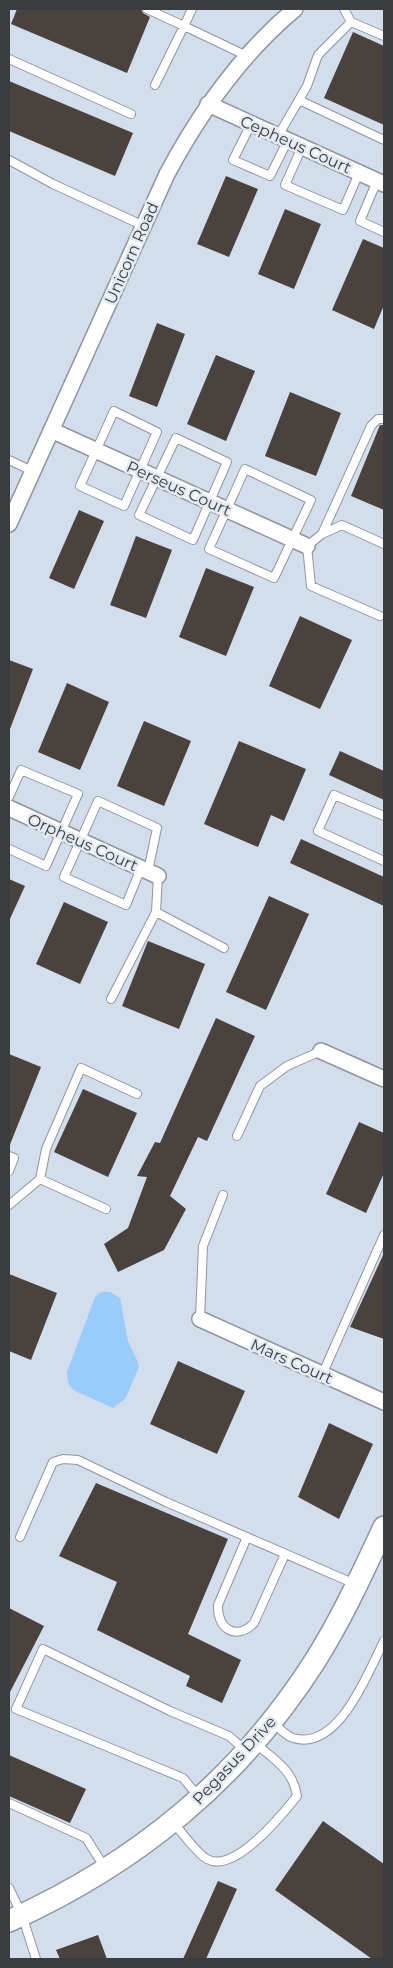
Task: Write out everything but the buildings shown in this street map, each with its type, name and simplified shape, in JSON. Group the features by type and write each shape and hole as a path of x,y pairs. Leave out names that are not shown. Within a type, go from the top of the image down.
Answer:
{"street":[{"name":"Unicorn Road","path":"9,524 180,149 208,104 247,56 295,9"},
{"name":"Cepheus Court","path":"208,104 381,182"},
{"name":"Perseus Court","path":"51,430 300,543"},
{"name":"Orpheus Court","path":"9,808 149,872"},
{"path":"321,1051 384,1080"},
{"name":"Mars Court","path":"200,1319 322,1375 384,1400"},
{"name":"Pegasus Drive","path":"15,1918 57,1899 129,1855 200,1799 251,1747 316,1659 356,1585 384,1526"}],"lane":[{"path":"147,9 247,56"},
{"path":"156,85 192,9"},
{"path":"344,9 351,22 384,36"},
{"path":"251,124 233,160 270,176 283,138 307,86 318,55 351,22"},
{"path":"9,59 131,114"},
{"path":"299,100 384,140"},
{"path":"302,147 286,184 343,210 359,173"},
{"path":"9,160 53,184 144,226"},
{"path":"381,182 360,221 384,232"},
{"path":"114,411 157,432 141,470 124,506 80,486 114,411"},
{"path":"322,534 370,426 378,419 384,419"},
{"path":"176,438 228,462 209,502 193,540 139,516 176,438"},
{"path":"9,460 32,471"},
{"path":"246,469 310,500 300,543 274,578 209,549 226,509 246,469"},
{"path":"300,543 342,525 384,544"},
{"path":"300,543 311,586 380,616"},
{"path":"9,797 21,770 78,794 46,866 9,849"},
{"path":"384,816 334,794 318,831 384,861"},
{"path":"111,1000 156,912 149,872 157,828 98,800 64,877 126,905 149,872"},
{"path":"156,912 224,948"},
{"path":"237,1136 260,1086 287,1066 321,1051"},
{"path":"9,1206 40,1179 46,1149 81,1068 137,1094"},
{"path":"9,1156 14,1158 9,1171"},
{"path":"40,1179 106,1209"},
{"path":"200,1319 203,1246 223,1195"},
{"path":"322,1375 384,1235"},
{"path":"20,1538 53,1462 62,1459 78,1460 166,1502 356,1585"},
{"path":"247,1537 218,1605 220,1620 230,1631 240,1633 248,1630 254,1623 260,1614 285,1554"},
{"path":"272,1721 292,1738 307,1740 323,1734 338,1723 348,1708 384,1641"},
{"path":"173,1822 205,1859 215,1862 236,1857 269,1828 296,1796 295,1783 288,1772 251,1747 170,1711 43,1649 16,1709 183,1778 200,1799"},
{"path":"9,1802 86,1838 106,1870"},
{"path":"9,1888 15,1918 36,1959"}],"shaded area":[{"path":"9,9 384,9 384,1959 9,1959"}],"water":[{"path":"101,1292 110,1292 120,1298 128,1341 139,1367 125,1399 113,1408 75,1391 69,1385 67,1378 67,1372 95,1297"}]}
